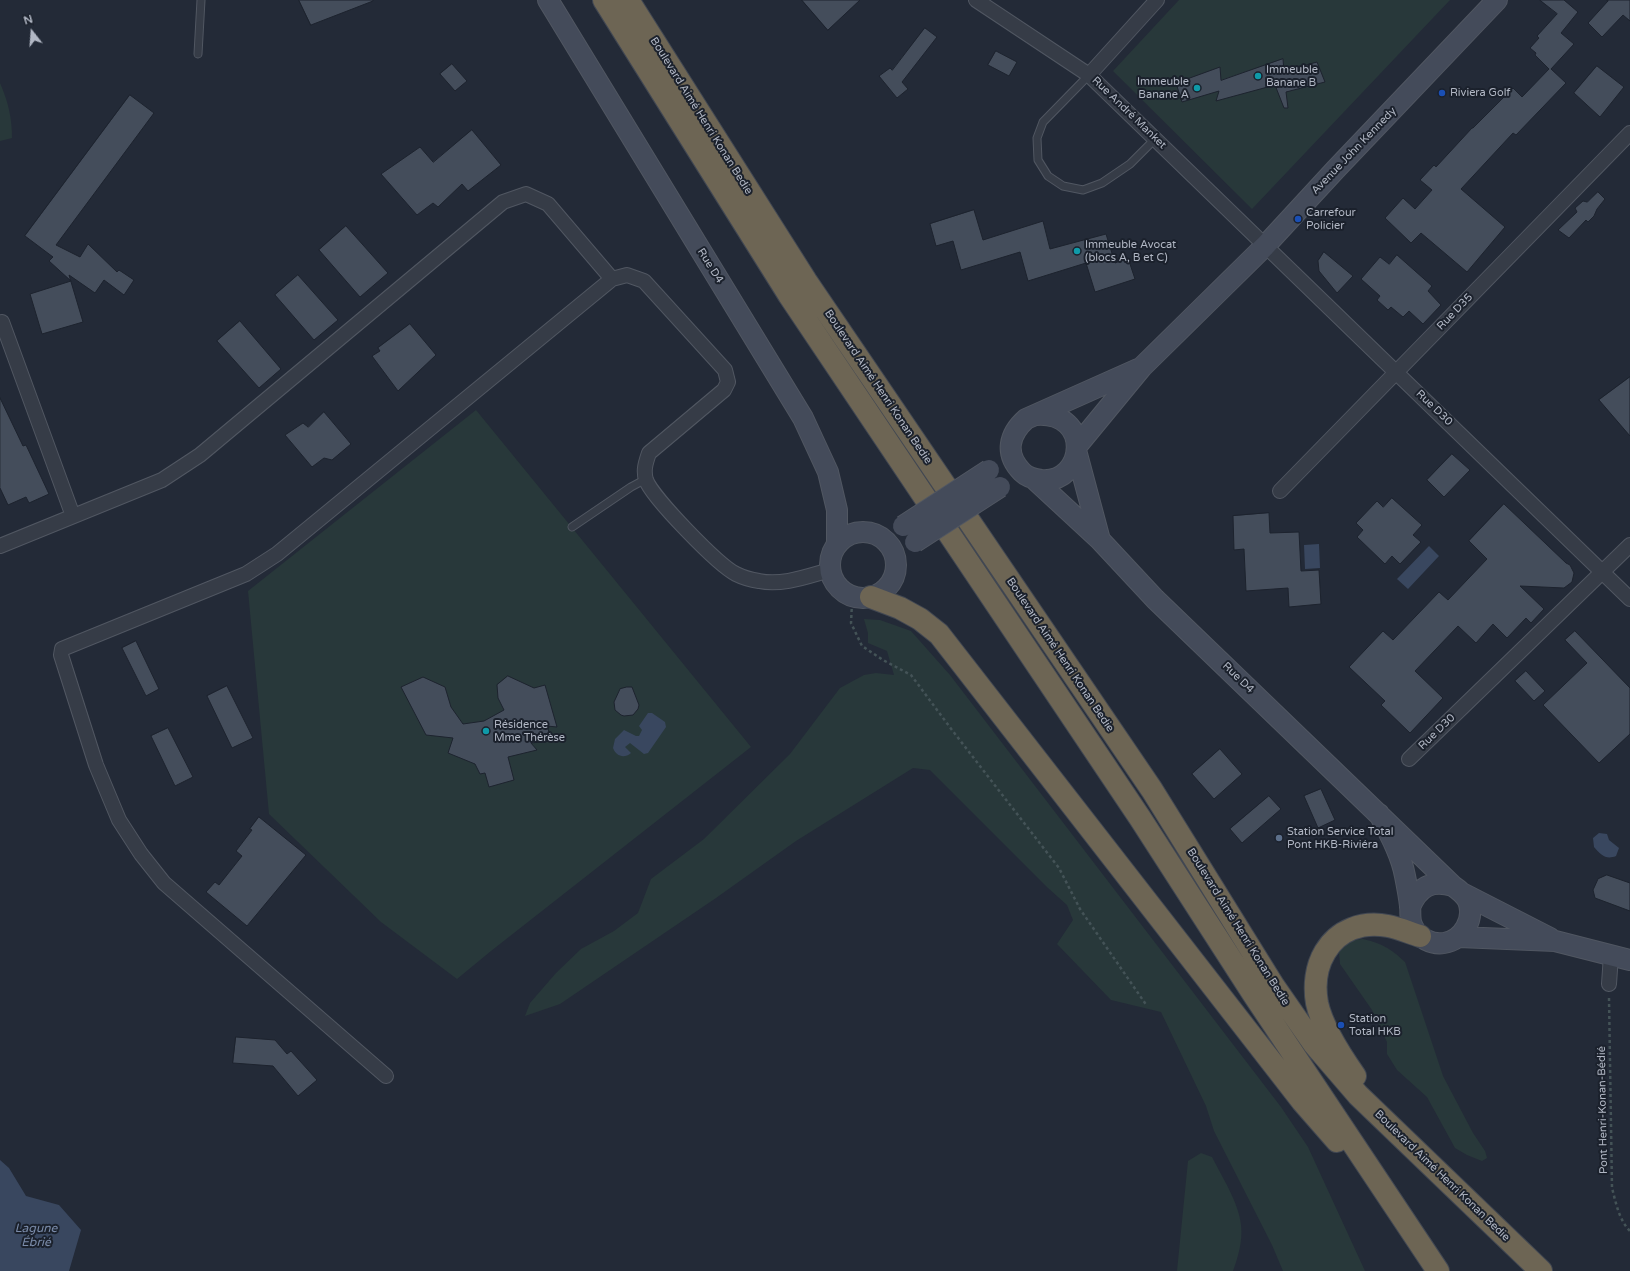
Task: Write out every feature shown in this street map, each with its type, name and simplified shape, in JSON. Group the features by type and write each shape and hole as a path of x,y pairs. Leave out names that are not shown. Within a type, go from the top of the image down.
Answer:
{"highway":[{"name":"Boulevard Aimé Henri Konan Bedie","path":"604,0 789,295 1140,818 1254,995 1438,1271"},
{"name":"Boulevard Aimé Henri Konan Bedie","path":"628,0 806,281 1152,790 1274,985 1314,1044 1336,1070 1392,1128 1541,1271"},
{"path":"862,597 900,608 920,619 939,634 1302,1101 1403,1220"},
{"path":"1392,1128 1351,1070 1331,1036 1317,1003 1316,981 1320,961 1330,942 1342,932 1353,928 1372,925 1388,926 1420,936"}],"main road":[{"name":"Rue D4","path":"548,0 803,418 828,472 837,510 837,544 832,552 830,570"},
{"name":"Avenue John Kennedy","path":"897,564 915,542 1000,487 1031,477 1046,480 1056,478 1069,468 1073,464 1077,450 1142,367 1265,246 1497,0"},
{"name":"Avenue John Kennedy","path":"878,534 903,526 989,470 1010,446 1012,435 1018,426 1026,419 1142,367"},
{"path":"1036,415 1047,414 1058,417 1067,423 1073,432 1077,450"},
{"path":"1010,446 1012,457 1017,467 1031,477"},
{"name":"Rue D4","path":"1077,450 1100,540"},
{"name":"Rue D4","path":"1031,477 1100,540 1155,599 1458,889 1468,901 1470,916 1465,930 1459,937"},
{"path":"830,570 833,579 838,586 862,597 879,594 887,589 893,582 896,573 896,555 886,540 878,534 860,531 848,536 837,544"},
{"name":"Rue D4","path":"1379,814 1400,858 1405,874 1410,907 1410,918 1413,928 1420,936"},
{"path":"1410,907 1414,897 1422,889 1432,884 1443,883 1458,889 1555,941"},
{"path":"1420,936 1434,943 1444,943 1459,937 1555,941 1630,960"}],"street":[{"name":"Rue André Manket","path":"976,0 1089,75 1156,138 1265,246"},
{"path":"1089,75 1157,0"},
{"name":"Rue D35","path":"1280,491 1630,133"},
{"path":"0,546 162,480 200,455 503,202 526,194 548,204 612,279"},
{"name":"Rue D30","path":"1265,246 1602,571"},
{"path":"386,1076 164,883 141,854 119,820 96,765 61,655 62,649 246,574 277,554 612,279 627,275 644,280 725,370 728,382 724,390 649,453 645,467 646,479 654,494 716,560 736,574 759,582 780,582 830,570"},
{"path":"2,322 73,516"},
{"name":"Rue D30","path":"1409,759 1630,545"},
{"path":"1602,571 1630,599"},
{"path":"1609,984 1611,955"}],"lane":[{"path":"198,54 201,0"},
{"path":"1089,75 1043,122 1037,138 1038,160 1048,176 1063,186 1083,190 1102,183 1130,164 1156,138"},
{"path":"572,527 631,487 646,479"}],"path":[{"path":"862,597 850,622 862,646 883,660 911,675 1059,868 1080,909 1147,1006"},
{"name":"Pont Henri-Konan-Bédié","path":"1609,984 1612,1188 1618,1212 1626,1227 1630,1231"}],"shaded area":[{"path":"1179,0 1450,0 1252,209 1113,71"},
{"path":"0,83 9,110 12,138 0,141"},
{"path":"476,410 751,747 457,979 381,922 269,814 248,591"},
{"path":"864,619 880,620 911,631 950,675 1281,1107 1308,1147 1365,1271 1283,1271 1272,1245 1214,1131 1206,1106 1161,1012 1111,1000 1057,944 1073,920 1067,905 1048,888 930,770 913,768 796,841 716,898 560,1004 525,1016 530,1003 556,973 581,949 614,931 638,913 651,879 704,839 790,754 840,688 864,675 876,673 894,675 887,651 868,643 868,633"},
{"path":"1363,939 1386,947 1405,962 1443,1076 1473,1133 1485,1151 1487,1158 1482,1161 1455,1148 1427,1097 1397,1070 1387,1054 1387,1042 1372,1010 1340,964 1339,952 1349,941"},
{"path":"1201,1153 1212,1157 1230,1190 1240,1217 1241,1243 1233,1271 1177,1271 1188,1161"}],"water":[{"path":"1319,544 1320,568 1305,569 1304,545"},
{"path":"1429,546 1439,556 1408,589 1397,579"},
{"path":"648,713 652,713 665,722 666,727 648,753 644,754 630,743 625,747 631,753 626,756 618,755 613,748 615,739 624,730 639,736 642,730 639,726"},
{"path":"1599,833 1607,834 1609,840 1619,848 1616,856 1606,857 1594,847 1593,838"},
{"name":"Lagune Ébrié","path":"0,1160 9,1168 26,1196 59,1205 81,1230 69,1271 0,1271"}],"building":[{"path":"299,0 373,0 373,1 311,25"},
{"path":"802,0 860,0 828,30"},
{"path":"1540,0 1564,0 1578,12 1561,33 1574,44 1551,69 1566,83 1516,135 1513,133 1461,189 1505,227 1467,272 1421,233 1411,243 1385,218 1403,198 1415,209 1432,190 1420,180 1434,165 1436,167 1472,128 1513,88 1522,97 1549,69 1530,48 1539,38 1537,36 1557,14"},
{"path":"1607,0 1630,0 1630,21 1623,15 1602,37 1588,23 1608,1"},
{"path":"925,28 937,37 902,82 908,89 897,98 879,76 890,68 892,70"},
{"path":"996,51 1017,62 1009,76 988,65"},
{"path":"1283,59 1284,71 1317,62 1325,82 1286,92 1288,108 1284,108 1275,85 1216,101 1219,91 1182,102 1176,83 1220,67 1221,80"},
{"path":"452,64 467,81 455,91 440,74"},
{"path":"1597,66 1624,87 1600,117 1574,93"},
{"path":"130,95 154,113 56,245 80,257 88,244 117,272 119,270 134,280 124,295 104,280 95,293 69,275 71,281 49,261 53,257 25,236"},
{"path":"472,130 501,165 468,191 462,184 438,207 433,203 417,215 381,174 420,147 433,162"},
{"path":"1598,192 1605,199 1597,209 1594,216 1588,222 1586,220 1569,238 1558,230 1577,212 1575,208 1583,201 1587,202"},
{"name":"Immeuble Avocat (blocs A, B et C)","path":"974,210 983,240 1043,221 1050,249 1106,234 1115,263 1128,258 1135,279 1095,292 1086,263 1028,281 1020,252 961,270 953,241 936,246 930,224"},
{"path":"346,226 388,273 360,297 319,250"},
{"path":"1324,252 1353,276 1337,293 1319,271 1318,261"},
{"path":"1397,255 1432,286 1428,291 1441,305 1423,324 1409,311 1403,317 1391,307 1388,310 1377,300 1380,296 1361,279 1380,257 1389,264"},
{"path":"298,275 338,320 314,340 275,295"},
{"path":"71,281 83,322 42,334 30,294"},
{"path":"240,321 281,369 259,388 217,341"},
{"path":"410,324 436,355 398,391 372,356 380,351 378,348"},
{"path":"1630,377 1630,436 1599,400"},
{"path":"0,398 23,446 26,445 49,494 29,503 26,497 8,505 0,488"},
{"path":"324,412 351,444 332,460 324,458 312,467 285,435 303,423 308,427"},
{"path":"1452,454 1470,470 1444,497 1427,480"},
{"path":"1392,498 1422,525 1413,535 1421,542 1400,564 1392,556 1385,564 1357,537 1363,530 1356,523 1377,501 1383,507"},
{"path":"1504,504 1566,563 1570,565 1574,573 1572,582 1564,588 1520,586 1544,609 1531,623 1526,618 1507,638 1493,624 1476,643 1458,626 1415,671 1443,698 1410,733 1381,705 1385,701 1349,667 1383,631 1393,640 1439,592 1448,600 1487,559 1469,541"},
{"path":"1269,513 1270,533 1299,532 1301,571 1319,570 1321,604 1289,607 1288,588 1246,591 1244,549 1234,550 1233,516"},
{"path":"1575,631 1630,688 1630,734 1599,763 1543,705 1587,663 1565,640"},
{"path":"136,641 159,689 146,696 122,648"},
{"path":"1526,671 1545,691 1534,701 1515,681"},
{"name":"Résidence Mme Thérèse","path":"508,676 534,688 545,685 557,727 547,726 552,741 531,743 537,750 508,757 514,780 489,787 485,773 480,774 475,764 448,753 453,738 426,735 401,687 423,677 445,687 451,707 463,724 484,721 504,710 498,698 497,685"},
{"path":"227,686 253,738 232,748 207,696"},
{"path":"632,687 639,705 638,709 633,715 624,716 615,710 614,702 620,689"},
{"path":"168,728 193,777 175,786 151,736"},
{"path":"1220,749 1242,774 1214,799 1192,774"},
{"path":"1321,789 1335,820 1318,828 1304,796"},
{"path":"1269,796 1281,809 1242,843 1230,829"},
{"path":"259,817 306,855 247,926 206,892 215,882 219,885 242,856 236,851 252,830 250,829"},
{"path":"1607,875 1630,883 1630,911 1595,898 1593,890 1598,879"},
{"path":"236,1037 275,1040 287,1054 291,1051 317,1080 298,1096 273,1066 233,1063"}],"place":[{"name":"Immeuble Banane B","path":"1258,76"},
{"name":"Immeuble Banane A","path":"1197,88"},
{"name":"Riviera Golf","path":"1442,93"},
{"name":"Carrefour Policier","path":"1298,219"},
{"name":"Immeuble Avocat (blocs A, B et C)","path":"1077,251"},
{"name":"Résidence Mme Thérèse","path":"486,731"},
{"name":"Station Service Total Pont HKB-Riviéra","path":"1279,838"},
{"name":"Station Total HKB","path":"1341,1025"}]}
